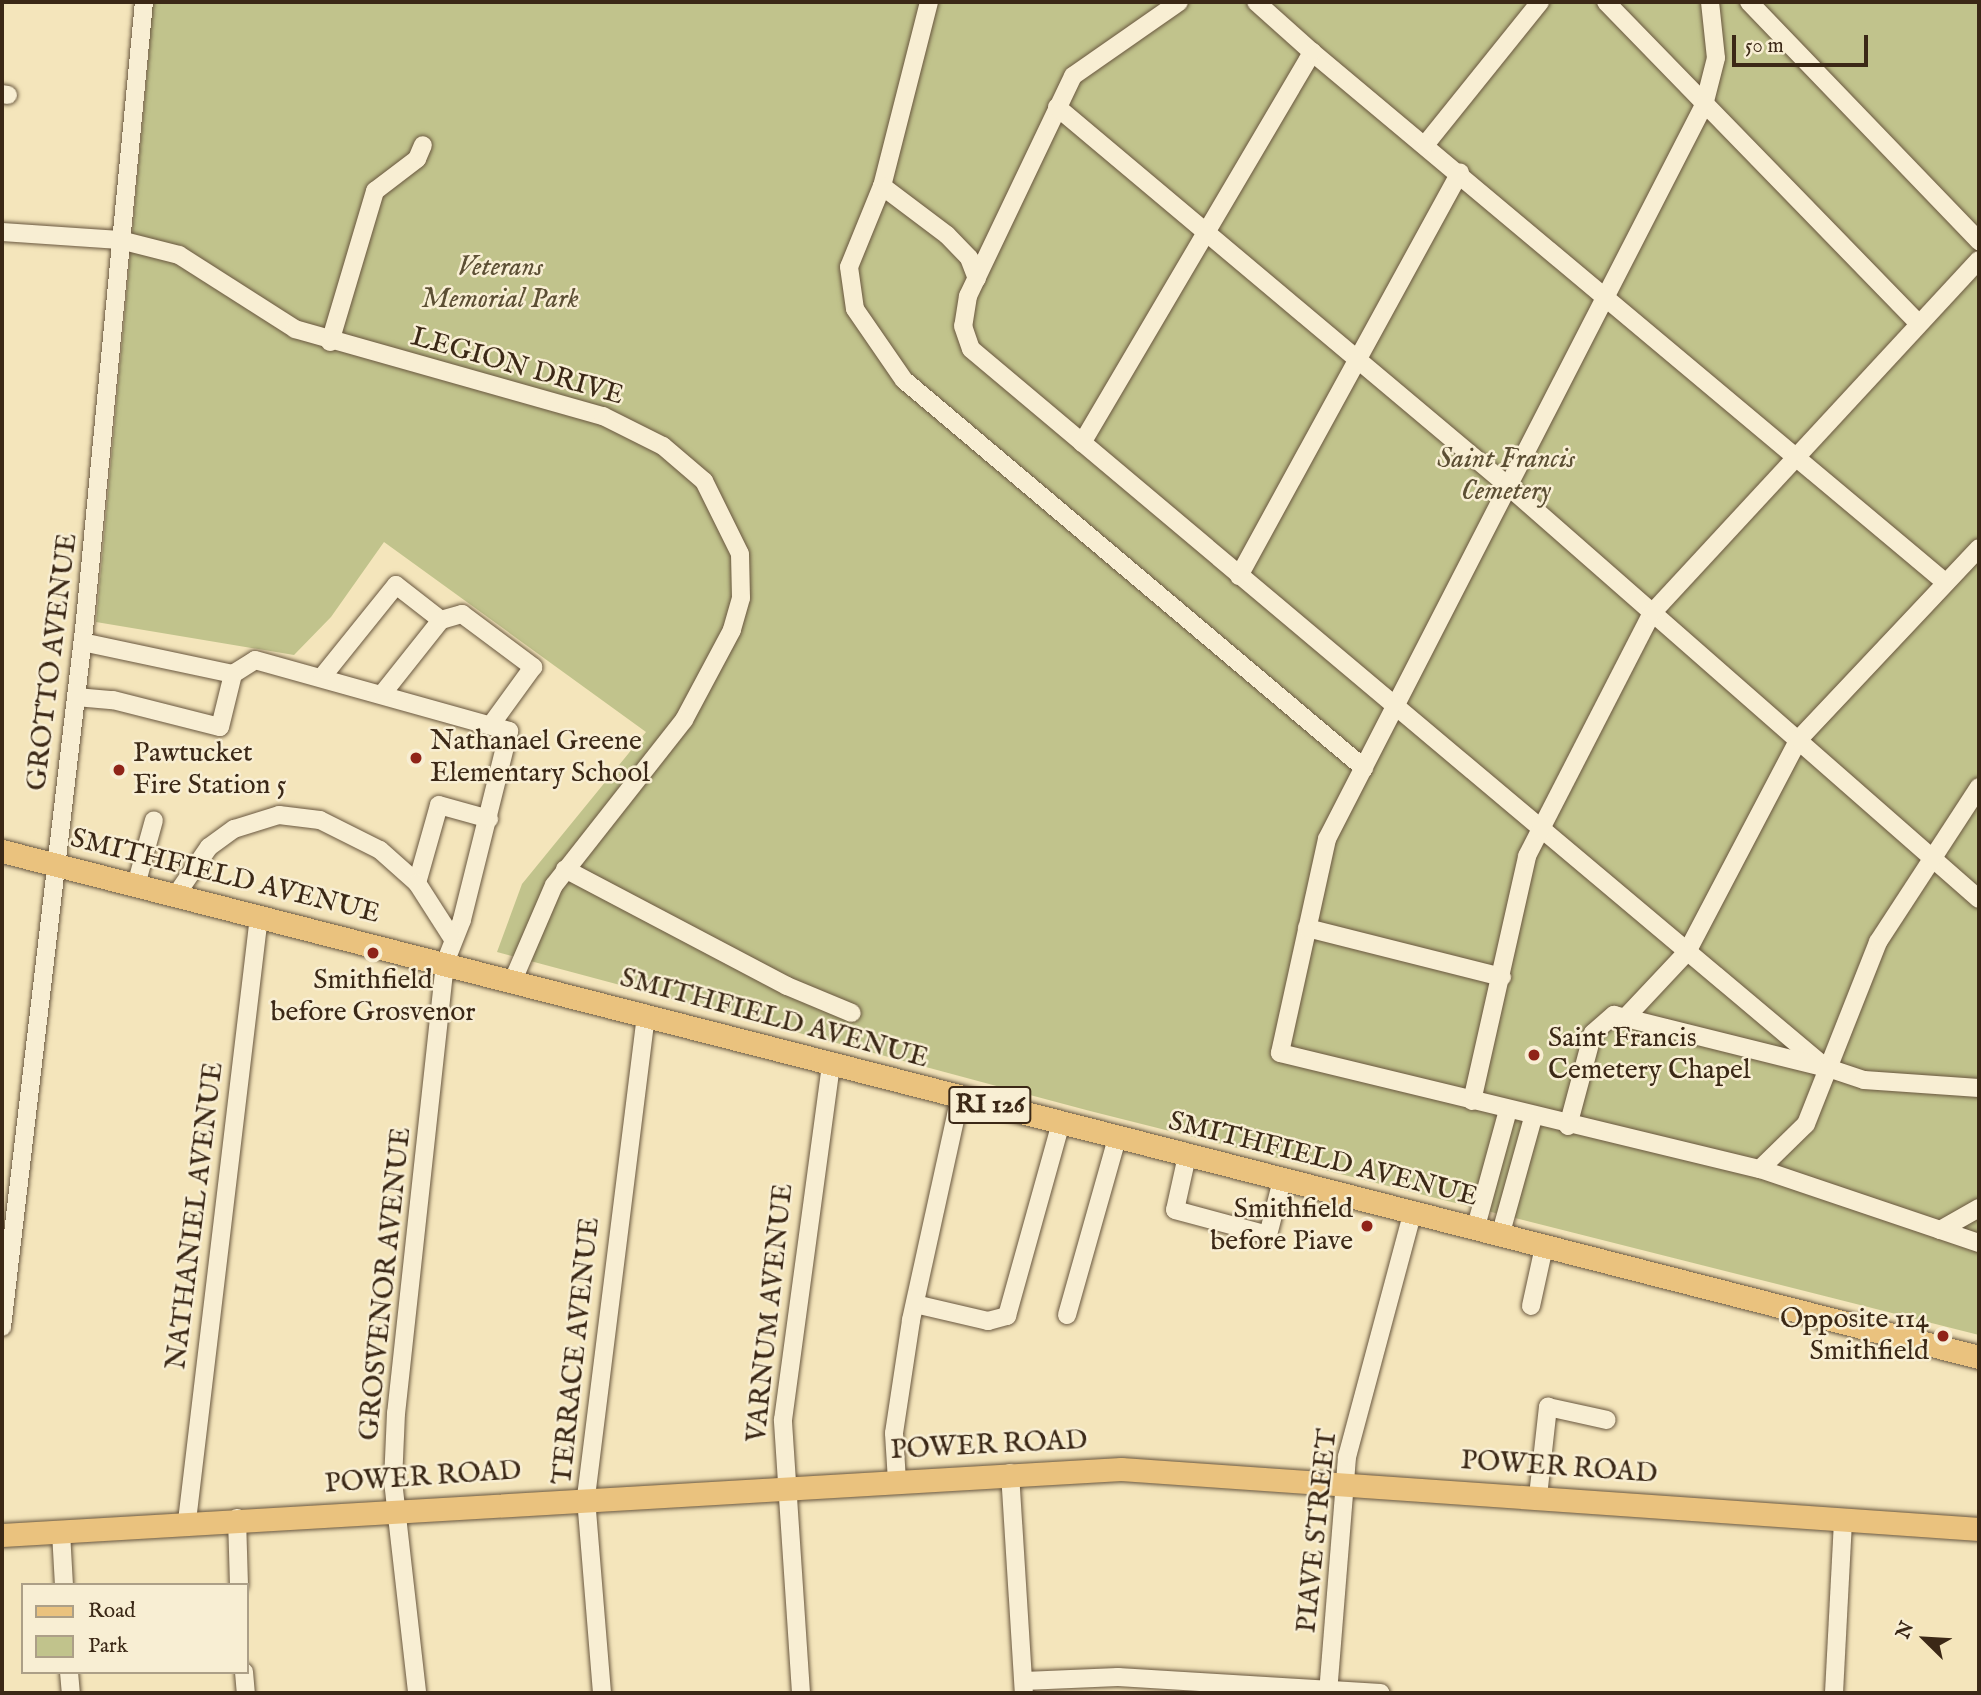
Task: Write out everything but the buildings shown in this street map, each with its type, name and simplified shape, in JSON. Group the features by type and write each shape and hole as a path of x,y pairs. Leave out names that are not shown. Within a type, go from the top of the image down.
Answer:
{"main road":[{"name":"SMITHFIELD AVENUE","path":"2,851 513,980 646,1017 1412,1215 1979,1357"},
{"name":"POWER ROAD","path":"2,1535 586,1497 1010,1473 1152,1469 1979,1529"}],"street":[{"name":"GROTTO AVENUE","path":"2,1326 83,642 144,2"},
{"path":"929,2 882,186 849,267 855,309 904,380 1364,768"},
{"path":"1179,2 1086,64 1057,107 964,311 965,340 1239,576 1825,1067"},
{"path":"1256,2 1312,52 1798,454 1945,582"},
{"path":"1425,145 1540,2"},
{"path":"1606,2 1917,322"},
{"path":"1710,2 1716,58 1704,105 1327,839 1280,1053 1533,1118 1760,1169 1979,1243"},
{"path":"1749,2 1979,241"},
{"path":"1082,443 1312,52"},
{"path":"1057,107 1508,486 1979,899"},
{"path":"330,342 375,191 417,159 423,145"},
{"path":"1239,576 1460,173"},
{"path":"882,186 947,235 969,258 977,279"},
{"name":"LEGION DRIVE","path":"2,232 120,240 179,255 272,317 330,342 518,389 635,430 704,481 735,538 743,570 741,598 715,666 656,760 565,869 537,915 513,980"},
{"path":"1472,1101 1524,870 1541,829 1651,612 1917,322 1979,260"},
{"path":"1626,1017 1687,952 1799,739 1979,548"},
{"path":"322,677 396,585 442,620"},
{"path":"76,697 113,700 220,727 233,674 255,660 493,722 533,667 462,614 442,620 383,693"},
{"path":"83,642 233,674"},
{"name":"GROSVENOR AVENUE","path":"417,1693 399,1511 396,1413 445,963 452,936 462,920 509,731 493,722"},
{"path":"1760,1169 1796,1139 1878,942 1930,854 1979,787"},
{"path":"417,883 439,805 489,819"},
{"path":"176,895 209,847 234,829 279,815 320,820 380,850 417,883 452,936"},
{"path":"136,885 154,820"},
{"path":"565,869 787,986 852,1013"},
{"name":"NATHANIEL AVENUE","path":"187,1521 259,916"},
{"path":"1307,928 1502,977"},
{"path":"1568,1126 1593,1033 1614,1014 1825,1067 1864,1080 1979,1088"},
{"name":"TERRACE AVENUE","path":"602,1693 586,1497 646,1017"},
{"name":"VARNUM AVENUE","path":"801,1693 785,1486 783,1420 831,1064"},
{"path":"897,1481 894,1433 915,1304 960,1097"},
{"path":"1475,1230 1508,1110"},
{"path":"1500,1236 1533,1118"},
{"path":"915,1304 988,1321 1007,1316 1061,1124"},
{"path":"1067,1315 1117,1138"},
{"path":"1187,1156 1175,1210 1268,1235 1282,1180"},
{"path":"1940,1230 1979,1208"},
{"name":"PIAVE STREET","path":"1328,1691 1344,1482 1412,1215"},
{"path":"1531,1306 1544,1247"},
{"path":"1538,1496 1548,1407 1607,1420"},
{"path":"1010,1473 1024,1687 1118,1677 1381,1693"},
{"path":"237,1518 239,1583"},
{"path":"1834,1693 1843,1519"},
{"path":"61,1532 64,1583"},
{"path":"69,1674 71,1693"},
{"path":"244,1674 246,1693"}],"green space":[{"name":"Saint Francis Cemetery","path":"141,2 1979,2 1979,1335 1090,1111 497,952 522,884 646,732 384,542 331,617 294,655 96,622 150,41 140,40"}],"place":[{"name":"Nathanael Greene Elementary School","path":"416,758"},
{"name":"Pawtucket Fire Station 5","path":"119,770"},
{"name":"Smithfield before Grosvenor","path":"373,953"},
{"name":"Saint Francis Cemetery Chapel","path":"1534,1055"},
{"name":"Smithfield before Piave","path":"1367,1226"},
{"name":"Opposite 114 Smithfield","path":"1943,1336"}],"park label":[{"name":"Veterans Memorial Park","path":"500,284"}]}
